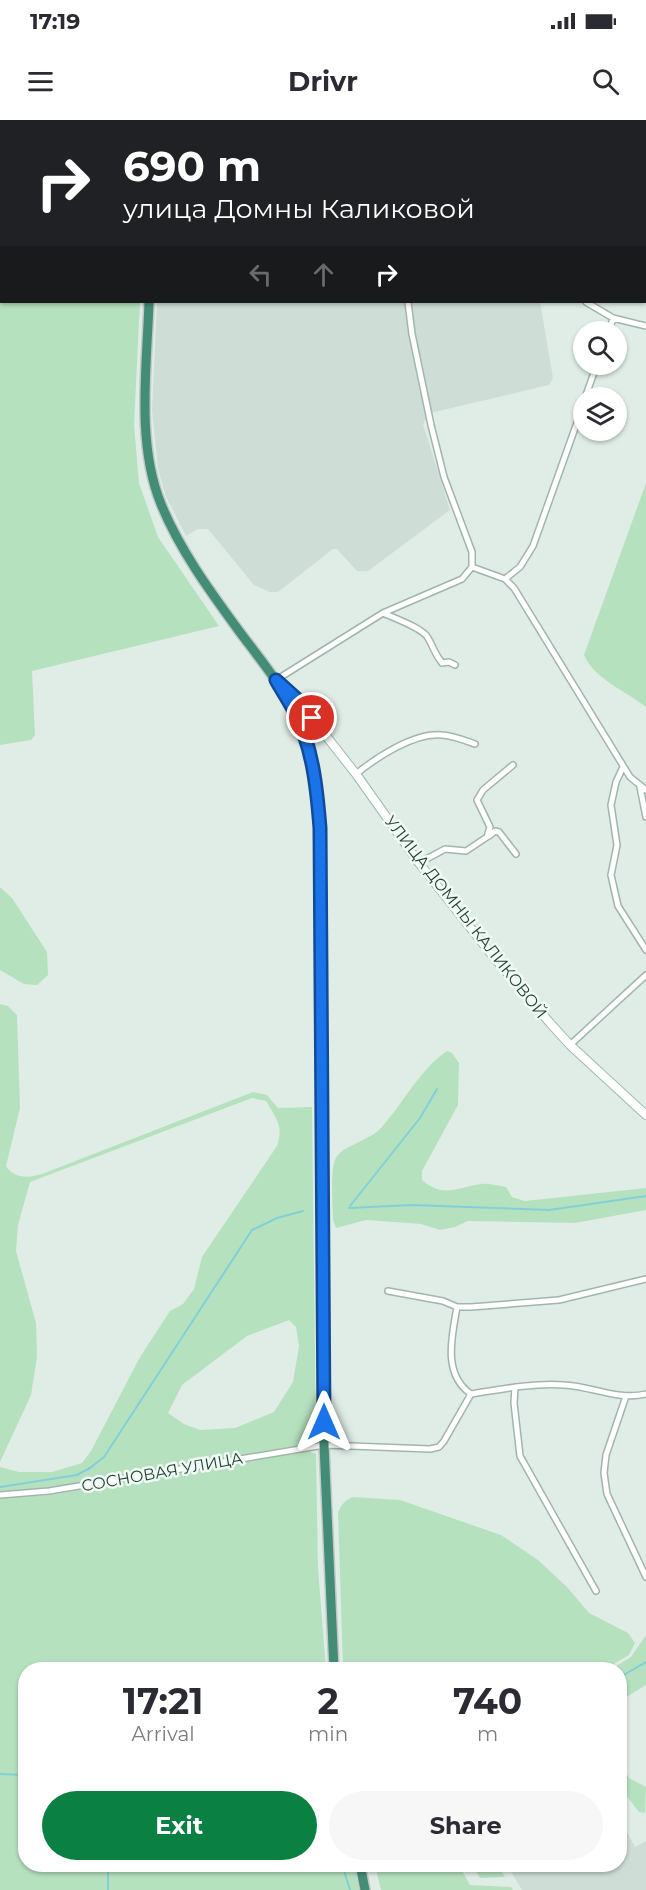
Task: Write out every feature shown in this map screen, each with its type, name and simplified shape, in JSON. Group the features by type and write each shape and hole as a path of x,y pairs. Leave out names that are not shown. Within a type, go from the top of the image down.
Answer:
{"highway":[{"path":"149,303 146,440 151,473 160,503 176,535 219,604 276,680 296,714 314,772 320,828 324,1445 334,1662"},
{"path":"362,1872 365,1890"}],"main road":[{"name":"УЛИЦА ДОМНЫ КАЛИКОВОЙ","path":"276,680 297,699 356,774 419,863 492,956 570,1045 646,1115"}],"street":[{"path":"276,680 383,613 462,579 472,567 472,552 444,477 431,425 412,334 408,303"},
{"path":"588,303 613,318 646,326"},
{"path":"505,579 520,567 533,546 573,434"},
{"path":"472,567 505,579 514,588 630,777 643,789 646,817"},
{"path":"383,613 423,631 428,637 433,652 442,663 449,662 455,665"},
{"path":"356,774 388,751 426,735 442,735 475,744"},
{"path":"488,837 490,827 477,800 483,790 513,765"},
{"path":"623,766 611,805 617,845 611,875 618,906 646,950"},
{"path":"419,863 445,849 466,851 495,831 499,832 516,854"},
{"path":"570,1045 646,975"},
{"path":"388,1291 457,1306 559,1300 646,1280"},
{"path":"457,1306 450,1356 455,1374 464,1389 471,1394 515,1387 564,1385 626,1396 646,1394"},
{"path":"515,1387 514,1403 520,1456 596,1591"},
{"name":"СОСНОВАЯ УЛИЦА","path":"0,1495 49,1491 324,1445 430,1449 438,1447 444,1441 471,1394"},
{"path":"626,1396 606,1455 604,1473 607,1494 646,1577"}],"shaded area":[{"path":"157,303 540,303 553,378 549,385 430,413 423,424 450,510 368,571 357,571 337,549 333,549 278,592 270,592 254,585 208,529 198,529 186,536 166,497 158,469 152,410"},
{"path":"627,1833 635,1847 646,1841 646,1890 522,1890 511,1872 627,1872"}],"green space":[{"path":"0,303 140,303 134,425 139,483 158,537 219,626 32,671 35,735 31,740 0,745"},
{"path":"646,483 646,707 603,678 584,655"},
{"path":"0,887 12,898 47,952 48,975 37,985 24,984 0,970"},
{"path":"0,1004 8,1006 17,1015 20,1108 6,1166 17,1175 27,1177 42,1174 253,1092 267,1095 278,1108 312,1107 316,1438 307,1444 49,1488 0,1491 0,1467 19,1472 52,1472 82,1463 91,1451 140,1357 170,1311 183,1304 194,1289 202,1257 277,1146 280,1133 276,1117 266,1101 252,1098 30,1182 18,1225 16,1251 36,1323 37,1357 31,1395 0,1462","holes":["289,1320 296,1327 299,1346 293,1382 274,1412 235,1428 200,1430 184,1424 168,1413 182,1385 247,1336"]},
{"path":"447,1051 452,1053 459,1063 458,1105 422,1171 422,1180 430,1186 444,1190 485,1184 506,1187 512,1197 525,1201 646,1188 646,1210 575,1223 468,1221 440,1230 421,1224 366,1220 336,1228 333,1220 332,1187 333,1169 337,1156 380,1129 420,1077"},
{"path":"308,1451 316,1454 318,1569 325,1662 18,1662 18,1872 355,1872 359,1890 0,1890 0,1498 50,1495"},
{"path":"353,1497 400,1500 501,1535 538,1560 567,1587 589,1613 628,1633 635,1643 629,1655 617,1662 343,1662 338,1512 348,1499"},
{"path":"646,1635 646,1685 627,1697 627,1662 623,1662 631,1657"},
{"path":"627,1774 629,1778 646,1787 645,1813 639,1812 627,1796"},
{"path":"377,1872 463,1872 470,1885 511,1887 513,1890 381,1890"},
{"path":"476,1872 502,1872 505,1877 480,1878"}],"waterway":[{"path":"350,1206 420,1118 437,1089"},
{"path":"349,1208 412,1205 549,1210 646,1196"},
{"path":"0,1487 77,1475 104,1457 252,1230 277,1218 303,1211"},
{"path":"627,1673 646,1662"},
{"path":"0,1774 18,1775"},
{"path":"108,1872 108,1890"},
{"path":"344,1872 350,1890"}],"route":[{"path":"312,718 297,699 276,680 296,714 314,772 320,828 324,1422"}]}
